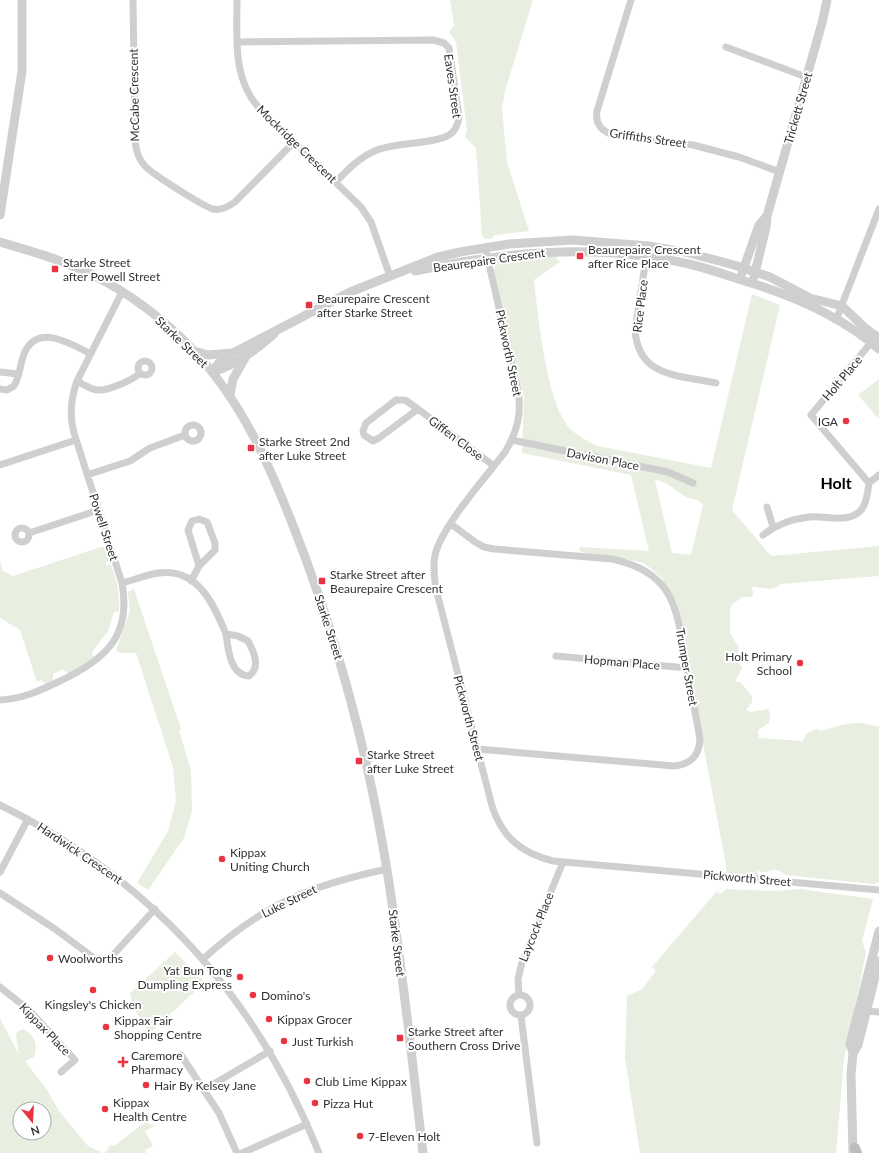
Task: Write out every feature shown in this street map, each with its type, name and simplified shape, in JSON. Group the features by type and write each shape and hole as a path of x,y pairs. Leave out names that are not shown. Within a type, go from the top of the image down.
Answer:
{"street":[{"path":"0,215 22,71 22,0"},
{"name":"McCabe Crescent","path":"133,0 134,141 136,151 144,166 206,206 220,209 228,207 235,202 294,142"},
{"name":"Mockridge Crescent","path":"237,0 239,71 246,91 260,109 367,214 390,276"},
{"name":"Griffiths Street","path":"631,0 597,111 597,121 602,131 613,135 693,145 739,157 780,172"},
{"name":"Trickett Street","path":"752,283 766,227 767,216 827,0"},
{"name":"Eaves Street","path":"237,42 433,40 444,43 449,48 458,116 458,124 455,130 444,137 390,146 368,154 350,167 336,182"},
{"path":"726,47 806,77"},
{"path":"836,320 879,209"},
{"name":"Trickett Street","path":"740,279 759,226 767,216"},
{"name":"Beaurepaire Crescent","path":"212,372 218,364 261,337 280,329 315,309 350,292 438,257 485,247 527,242 588,241 648,246 685,252 744,268 770,277 810,298 842,306 875,339 879,349"},
{"name":"Starke Street","path":"0,242 60,261 91,274 148,309 194,351 212,372 230,395 258,444 304,553 333,640 354,711 374,800 387,869 423,1153"},
{"name":"Rice Place","path":"648,246 635,330 636,343 640,355 650,366 664,372 716,382"},
{"name":"Pickworth Street","path":"485,247 520,401 518,422 512,440 439,543 436,554 434,577 495,815 504,831 520,847 532,854 564,862 879,890"},
{"name":"Beaurepaire Crescent","path":"390,276 488,258 528,253 587,252 646,256 693,265 752,283 801,303 875,339"},
{"name":"Powell Street","path":"0,700 22,698 33,694 86,668 101,657 113,642 122,622 124,607 122,583 76,440 71,412 72,396 77,381 122,292"},
{"name":"Beaurepaire Crescent","path":"212,372 225,369 263,344 280,329"},
{"path":"0,389 7,390 14,386 28,348 31,344 43,338 53,336 91,354"},
{"name":"Holt Place","path":"869,482 810,415 875,339"},
{"path":"194,351 208,355 234,353"},
{"path":"230,395 233,379 247,355"},
{"path":"0,372 18,374"},
{"path":"77,381 92,389 101,390 132,380 140,373"},
{"name":"Giffen Close","path":"418,409 380,438 373,441 364,435 363,431 366,423 396,400 405,400 418,409 494,466"},
{"path":"87,475 130,461 150,448 186,435"},
{"path":"0,465 76,440"},
{"name":"Davison Place","path":"512,440 668,472 693,483"},
{"path":"763,535 773,527 785,522 809,517 851,517 864,505 869,482 879,475"},
{"path":"767,507 773,527"},
{"path":"29,532 99,510"},
{"path":"191,581 199,566 212,555 215,547 207,522 199,519 192,521 188,530 199,566"},
{"name":"Trumper Street","path":"451,524 484,547 612,559 630,563 645,570 664,587 676,607 700,739 700,748 695,758 686,765 674,766 477,749"},
{"path":"122,583 160,573 176,574 191,581 202,589 211,599 226,634 228,647 237,672 242,676 249,676 255,671 256,666 248,641 238,636 226,634"},
{"name":"Hopman Place","path":"556,656 687,668"},
{"name":"Hardwick Crescent","path":"0,805 63,839 118,878 155,909 203,959 243,1010 270,1051 319,1153"},
{"path":"0,872 28,819"},
{"name":"Laycock Place","path":"536,1143 521,1016 514,1014 510,1007 512,999 518,995 518,979 522,962 564,862"},
{"name":"Luke Street","path":"203,959 245,924 281,903 327,883 387,869"},
{"path":"0,893 56,929 89,956 98,959 107,959 114,955 155,909"},
{"path":"855,1149 851,1096 853,1053 850,1044 863,1010 873,970 879,931"},
{"path":"873,970 879,962"},
{"name":"Kippax Place","path":"0,988 29,1010 75,1060 61,1072"},
{"path":"518,995 526,997 530,1004 528,1012 521,1016"},
{"path":"863,1010 879,1012"},
{"path":"205,1089 270,1051"},
{"path":"181,1055 205,1089 219,1113 237,1153"},
{"path":"242,1153 306,1124"}],"shaded area":[{"path":"450,0 533,0 505,91 502,109 507,162 529,231 495,235 491,239 485,239 482,236 476,148 465,137 467,130 456,42 449,32 454,26"},
{"path":"556,257 560,262 534,280 548,377 560,412 570,429 597,446 711,468 752,294 780,305 732,510 771,556 879,546 879,576 781,584 770,589 751,587 754,594 750,597 743,597 732,604 730,610 730,633 739,648 737,657 742,668 735,682 740,682 752,696 752,702 746,710 751,712 768,709 770,714 769,723 758,730 759,738 803,741 807,733 816,729 821,731 855,723 879,726 879,882 873,884 785,875 777,870 761,872 757,870 759,877 726,874 726,865 676,601 661,577 644,563 617,557 591,555 580,551 579,547 649,551 631,475 522,453 524,398 494,272 496,262","holes":["655,480 668,484 686,497 699,501 703,505 691,555 672,553"]},
{"path":"879,379 879,419 858,395"},
{"path":"104,547 109,561 106,562 107,566 110,563 116,581 119,599 119,612 114,612 108,631 92,652 94,658 69,675 63,669 53,674 53,681 46,685 41,680 37,682 20,630 0,618 0,561 3,571 13,576"},
{"path":"134,589 181,729 179,730 191,771 192,811 184,838 148,890 137,883 168,831 176,801 173,767 136,653 120,653 116,650 130,611 128,592"},
{"path":"726,889 772,891 800,889 873,899 862,941 866,953 844,1059 836,1153 640,1153 625,1058 627,996 642,989 656,971 652,967 716,892 721,894"},
{"path":"175,952 205,982 150,1033 133,1007 130,993"},
{"path":"0,1019 19,1054 16,1035 18,1031 23,1029 33,1037 36,1048 34,1057 25,1061 47,1090 59,1111 88,1146 103,1153 0,1153"},
{"path":"145,1122 155,1126 145,1131 153,1146 145,1150 146,1153 105,1153 110,1145 114,1146"}],"place":[{"name":"Beaurepaire Crescent after Rice Place","path":"580,256"},
{"name":"Starke Street after Powell Street","path":"55,269"},
{"name":"Beaurepaire Crescent after Starke Street","path":"309,305"},
{"name":"IGA","path":"846,421"},
{"name":"Starke Street 2nd after Luke Street","path":"251,448"},
{"name":"Starke Street after Beaurepaire Crescent","path":"322,581"},
{"name":"Holt Primary School","path":"800,663"},
{"name":"Starke Street after Luke Street","path":"359,761"},
{"name":"Kippax Uniting Church","path":"222,859"},
{"name":"Woolworths","path":"50,958"},
{"name":"Yat Bun Tong Dumpling Express","path":"240,977"},
{"name":"Kingsley's Chicken","path":"93,990"},
{"name":"Domino's","path":"253,995"},
{"name":"Kippax Grocer","path":"269,1019"},
{"name":"Kippax Fair Shopping Centre","path":"106,1027"},
{"name":"Starke Street after Southern Cross Drive","path":"400,1038"},
{"name":"Just Turkish","path":"284,1041"},
{"name":"Caremore Pharmacy","path":"123,1062"},
{"name":"Club Lime Kippax","path":"307,1081"},
{"name":"Hair By Kelsey Jane","path":"146,1085"},
{"name":"Pizza Hut","path":"315,1103"},
{"name":"Kippax Health Centre","path":"105,1109"},
{"name":"7-Eleven Holt","path":"360,1136"}],"district":[{"name":"Holt","path":"836,482"}]}
